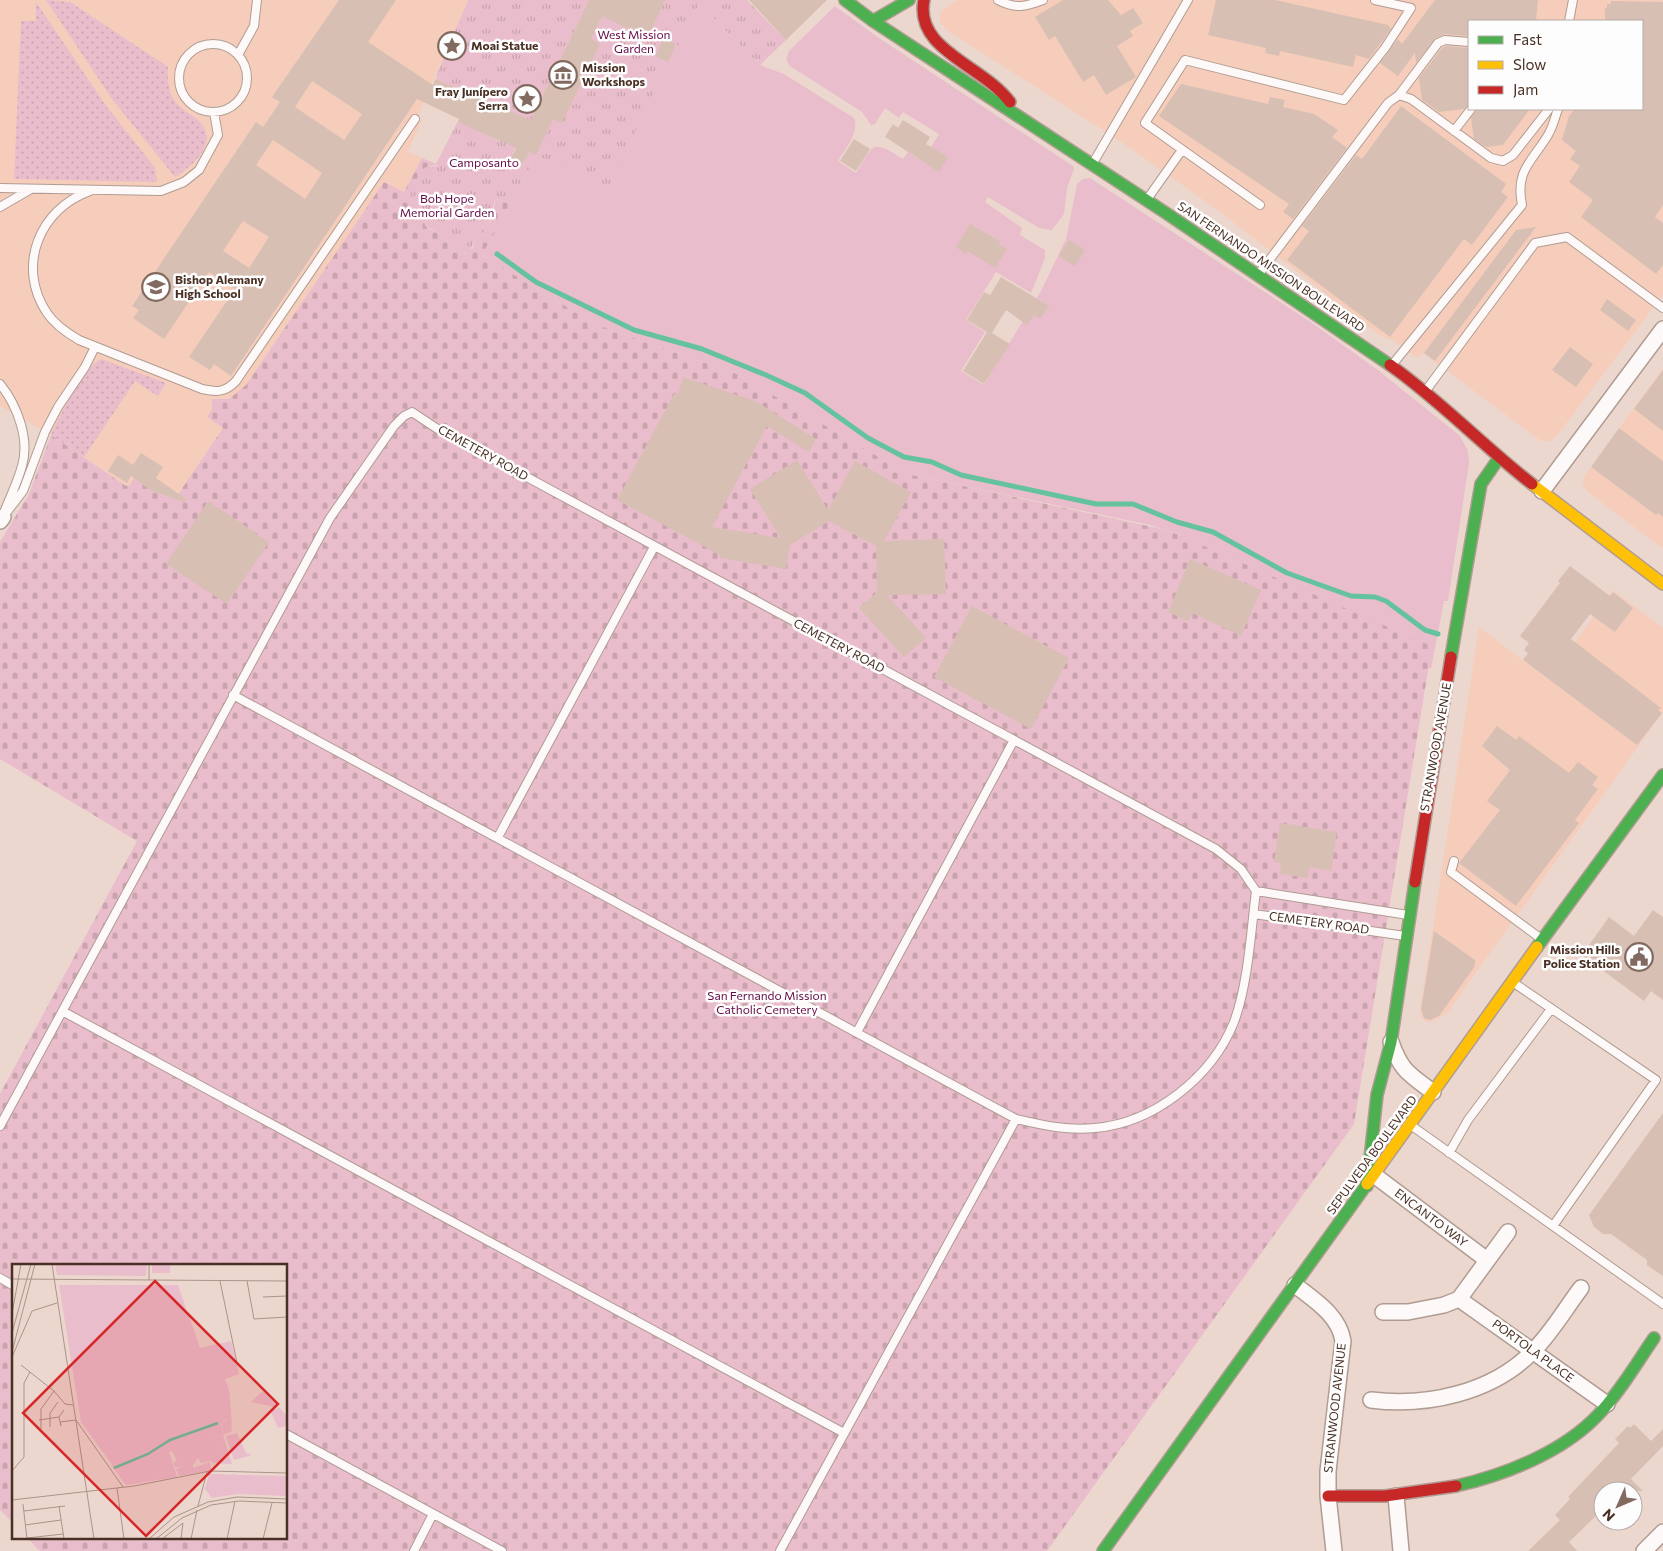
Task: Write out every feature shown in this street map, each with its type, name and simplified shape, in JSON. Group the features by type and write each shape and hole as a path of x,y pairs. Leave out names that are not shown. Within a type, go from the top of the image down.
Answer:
{"main road":[{"name":"SAN FERNANDO MISSION BOULEVARD","path":"845,0 873,22 1092,164 1391,365 1426,390 1499,458 1663,584"},
{"path":"873,22 909,0"},
{"path":"924,0 923,24 931,36 998,86 1024,120"},
{"name":"STRANWOOD AVENUE","path":"1370,1180 1376,1094 1380,1070 1391,1042 1428,795 1481,484 1499,458"},
{"name":"SEPULVEDA BOULEVARD","path":"1103,1551 1513,982 1654,793 1663,775"},
{"path":"1328,1496 1396,1496 1452,1488 1503,1473 1551,1449 1578,1432 1598,1416 1654,1338"}],"street":[{"path":"1542,491 1663,329"},
{"name":"STRANWOOD AVENUE","path":"1391,1042 1397,1061 1405,1072 1434,1092"},
{"name":"ENCANTO WAY","path":"1370,1180 1487,1260"},
{"path":"1383,1312 1408,1312 1444,1305 1459,1299 1508,1232"},
{"name":"STRANWOOD AVENUE","path":"1295,1285 1326,1311 1342,1332 1343,1341 1328,1471 1328,1496 1334,1551"},
{"path":"1371,1400 1410,1402 1456,1394 1491,1381 1513,1369 1533,1352 1581,1288"},
{"name":"PORTOLA PLACE","path":"1459,1299 1607,1404"},
{"path":"1396,1496 1401,1551"},
{"path":"1644,1551 1663,1532"}],"lane":[{"path":"238,55 254,26 257,0"},
{"path":"998,0 1010,6 1024,7 1043,0"},
{"path":"1092,164 1188,0"},
{"path":"1260,205 1144,123 1185,60 1344,100 1385,48 1411,8 1375,0"},
{"path":"1569,20 1573,0"},
{"path":"1258,275 1388,104 1399,95 1438,43 1445,40 1468,42"},
{"path":"220,45 238,55 244,64 247,75 242,97 235,105 225,110 214,112 203,111 186,99 181,90 180,69 185,59 200,46 220,45"},
{"path":"1399,95 1411,99 1491,158 1503,161 1512,155 1548,110"},
{"path":"1454,131 1470,110"},
{"path":"1391,365 1522,205 1518,188 1523,170 1549,133 1558,110"},
{"path":"0,188 161,191 184,182 199,170 218,135 214,112"},
{"path":"90,191 75,197 57,209 42,227 36,244 33,265 35,286 51,318 67,333 95,347 202,389 219,392 231,387 415,119"},
{"path":"1146,200 1182,150"},
{"path":"0,207 30,189"},
{"path":"1426,390 1535,243 1567,237 1663,308"},
{"path":"1,519 23,491 45,432 58,407 85,368 95,347"},
{"path":"0,384 14,407 24,451 19,477 1,519"},
{"name":"CEMETERY ROAD","path":"233,695 330,518 394,426 404,416 412,412 436,428 654,547 1216,849 1241,868 1256,891 1254,914 1407,936"},
{"path":"498,837 654,547"},
{"path":"0,1126 64,1012 233,695 1016,1119 1057,1128 1096,1128 1131,1120 1164,1104 1188,1086 1213,1059 1234,1022 1248,964 1254,914"},
{"path":"858,1032 1014,740"},
{"path":"1454,861 1451,872 1509,918 1543,941"},
{"name":"CEMETERY ROAD","path":"1256,891 1410,916"},
{"path":"1513,982 1656,1080 1553,1226"},
{"path":"1449,1153 1473,1112 1551,1009"},
{"path":"64,1012 844,1433"},
{"path":"780,1551 1016,1119"},
{"path":"1410,1125 1663,1304"},
{"path":"0,1278 12,1285"},
{"path":"288,1435 502,1551"},
{"path":"414,1551 433,1514"}],"shaded area":[{"name":"Bishop Alemany High School","path":"0,0 468,0 417,118 422,120 408,151 422,158 404,192 384,182 246,385 233,397 223,400 223,428 175,499 152,491 134,478 130,485 126,486 51,435 0,406"},
{"path":"957,0 1663,0 1663,295 1559,433 1551,441 1541,441 1423,353 1417,358 1393,340 1382,337 1216,209 1123,143 948,31 940,22 940,12"},
{"path":"1663,368 1662,548 1588,492 1583,484 1583,478"},
{"path":"1613,590 1663,628 1663,712 1447,1013 1431,1022 1425,1021 1421,1017 1420,1011 1479,627 1548,679"}],"green space":[{"path":"46,0 70,2 168,67 168,84 174,100 198,120 207,136 206,144 196,160 175,177 112,99"},
{"path":"468,0 589,0 530,123 515,113 512,115 505,111 504,108 503,111 496,108 497,105 494,107 473,97 474,94 471,96 437,80 436,76"},
{"name":"West Mission Garden","path":"609,0 747,0 786,40 760,65 699,4 608,188 536,155 512,203 495,199 489,225 480,238 474,242 469,253 458,253 439,233 425,226 421,214 410,204 412,189 417,179 426,167 440,166 436,164 458,121 499,141 507,142 508,145 510,143 516,146 511,158 523,164"},
{"path":"36,2 104,103 155,168 157,182 14,179 21,21 36,21"},
{"path":"699,4 760,65 784,74 854,118 855,129 853,135 838,161 856,173 867,155 875,147 885,149 903,159 908,152 918,159 927,145 931,147 939,134 903,112 899,118 885,108 875,124 871,125 862,112 790,66 786,59 789,51 835,6 876,36 1073,166 1074,169 1067,188 1064,214 1052,230 1039,228 988,197 985,202 1022,228 1020,235 1045,250 1045,258 1031,293 996,272 966,320 985,332 961,371 984,385 1041,291 1066,239 1077,184 1083,179 1090,178 1312,323 1379,371 1460,436 1468,451 1469,463 1448,601 1444,601 1431,669 1428,668 1431,646 1174,533 1150,525 908,474 737,374 595,324 482,255 512,203 536,155 608,187"},
{"name":"San Fernando Mission Catholic Cemetery","path":"422,158 443,167 435,165 425,168 410,195 415,209 421,214 427,228 439,233 456,251 466,254 473,247 474,242 487,229 492,217 495,199 512,203 482,255 595,324 737,374 908,474 1162,529 1196,541 1432,646 1354,1124 1047,1551 40,1551 27,1538 288,1538 288,1264 12,1264 12,1522 0,1510 0,1094 137,841 0,759 0,542 29,494 51,435 126,486 130,485 134,478 152,491 175,499 223,428 207,417 212,410 212,399 229,399 246,385 384,182 404,192"},
{"path":"101,359 166,383 158,396 135,381 84,457 51,435 80,382 94,364"}],"building":[{"path":"339,0 396,0 368,42 433,85 435,79 531,120 589,0 665,0 649,35 635,28 633,31 602,16 591,39 600,44 562,123 553,119 536,155 529,152 523,164 511,158 516,148 466,126 458,121 459,119 417,99 231,376 214,364 210,370 189,357 235,289 209,272 164,339 133,318 139,310 132,306 256,122 263,127 280,102 272,97","holes":["312,81 362,114 344,140 295,107","273,140 322,173 305,199 256,165","243,221 269,237 249,268 223,251"]},
{"path":"749,0 827,0 786,40"},
{"path":"1063,0 1108,0 1121,15 1133,8 1143,23 1130,31 1133,36 1117,46 1136,77 1106,95 1094,75 1083,82 1055,36 1049,40 1035,17"},
{"path":"1216,0 1275,0 1388,25 1391,29 1369,59 1356,55 1353,67 1280,51 1279,56 1265,53 1266,48 1208,35"},
{"path":"1435,0 1538,0 1536,20 1468,20 1468,36 1445,34 1436,38 1416,63 1415,53 1398,76 1380,63 1398,39 1402,44"},
{"path":"1611,1 1663,2 1663,205 1655,217 1663,223 1663,265 1656,274 1581,217 1593,200 1569,182 1580,166 1570,159 1576,151 1562,140 1569,116 1574,110 1643,110 1643,20 1605,20 1605,8 1607,8 1607,4 1611,4"},
{"path":"664,38 676,44 668,62 655,56"},
{"path":"1446,46 1468,48 1468,105 1464,109 1439,112 1422,100 1419,78 1442,48"},
{"path":"1181,84 1268,104 1270,97 1285,100 1283,107 1314,114 1338,130 1332,137 1347,148 1293,219 1283,212 1289,204 1159,116"},
{"path":"1401,106 1506,184 1501,192 1508,197 1472,245 1464,239 1390,337 1287,260 1309,231 1302,226 1356,155 1362,159"},
{"path":"1476,110 1529,110 1503,145 1486,147 1474,139 1471,118"},
{"path":"903,120 930,137 926,144 948,157 939,172 885,137 893,124 898,128"},
{"path":"854,139 870,149 856,171 840,161"},
{"path":"970,224 1001,242 999,244 1007,249 995,268 968,251 966,254 956,247"},
{"path":"1536,227 1435,361 1424,353 1516,230"},
{"path":"1069,240 1085,250 1075,266 1059,256"},
{"path":"1001,277 1049,306 1040,319 1034,315 1027,325 1006,310 992,333 1010,344 984,384 963,371 987,332 967,320 984,292 990,295"},
{"path":"1607,299 1636,320 1628,331 1600,310"},
{"path":"1570,347 1593,364 1576,387 1552,370"},
{"path":"1663,370 1663,431 1634,409"},
{"path":"683,377 755,401 816,439 809,452 767,426 712,527 781,538 750,489 797,460 828,510 855,461 911,492 884,541 944,539 946,594 887,595 926,638 904,657 859,608 877,592 876,546 829,521 790,545 786,569 720,558 720,555 617,500 675,392 678,394"},
{"path":"1619,428 1663,461 1663,517 1658,513 1656,515 1591,467"},
{"path":"141,453 163,467 156,478 186,499 184,502 152,491 131,476 127,483 108,471 118,455 133,465"},
{"path":"208,501 269,542 227,604 166,564"},
{"path":"1190,559 1261,590 1241,636 1192,613 1188,621 1168,612"},
{"path":"1570,566 1610,596 1613,592 1633,608 1615,632 1590,614 1571,639 1661,708 1658,710 1662,713 1637,745 1523,660 1528,653 1524,650 1529,643 1520,636 1560,583 1558,581"},
{"path":"972,606 1069,658 1031,729 934,677"},
{"path":"1497,726 1516,740 1519,736 1569,773 1578,762 1598,777 1592,785 1598,789 1575,820 1579,823 1516,906 1459,863 1500,810 1487,801 1510,770 1482,746"},
{"path":"1280,823 1337,832 1331,871 1309,867 1308,878 1280,874 1281,863 1274,862"},
{"name":"Mission Hills Police Station","path":"1653,910 1663,917 1663,1000 1651,991 1644,1001 1582,955 1609,917 1634,936"},
{"path":"1434,931 1475,960 1475,966 1439,1016 1430,1020 1424,1018 1421,1009"},
{"path":"1663,1113 1663,1276 1647,1265 1647,1260 1611,1234 1603,1234 1594,1227 1589,1215"},
{"path":"1634,1424 1651,1441 1663,1429 1663,1446 1631,1479 1633,1481 1593,1481 1593,1519 1569,1542 1577,1551 1528,1551 1560,1520 1555,1515 1570,1499 1568,1497 1619,1443 1615,1439 1628,1426 1630,1428"}],"waterway":[{"path":"497,254 536,282 634,330 702,349 805,393 868,438 904,457 932,462 961,475 1096,504 1133,504 1177,522 1213,532 1287,573 1351,596 1375,597 1386,601 1425,630 1438,634"}],"traffic: fast":[{"path":"845,0 873,21 1166,213 1390,365"},
{"path":"873,21 909,0"},
{"path":"1451,657 1481,484 1499,458"},
{"path":"1537,947 1663,775"},
{"path":"1367,1186 1377,1095 1391,1042 1415,882"},
{"path":"1103,1551 1367,1184"},
{"path":"1456,1486 1513,1468 1551,1451 1568,1440 1584,1428 1606,1406 1654,1338"}],"traffic: slow":[{"path":"1532,484 1663,584"},
{"path":"1367,1184 1537,947"}],"traffic: jam":[{"path":"924,0 924,17 929,32 953,56 984,77 1010,102"},
{"path":"1390,365 1427,393 1532,484"},
{"path":"1415,882 1451,657"},
{"path":"1328,1496 1385,1496 1456,1486"}],"place":[{"name":"Moai Statue","path":"452,46"},
{"name":"Mission Workshops","path":"563,75"},
{"name":"Fray Junípero Serra","path":"527,99"},
{"name":"Bishop Alemany High School","path":"156,287"},
{"name":"Mission Hills Police Station","path":"1639,957"}],"park label":[{"name":"Camposanto","path":"484,163"},
{"name":"Bob Hope Memorial Garden","path":"447,206"}]}
